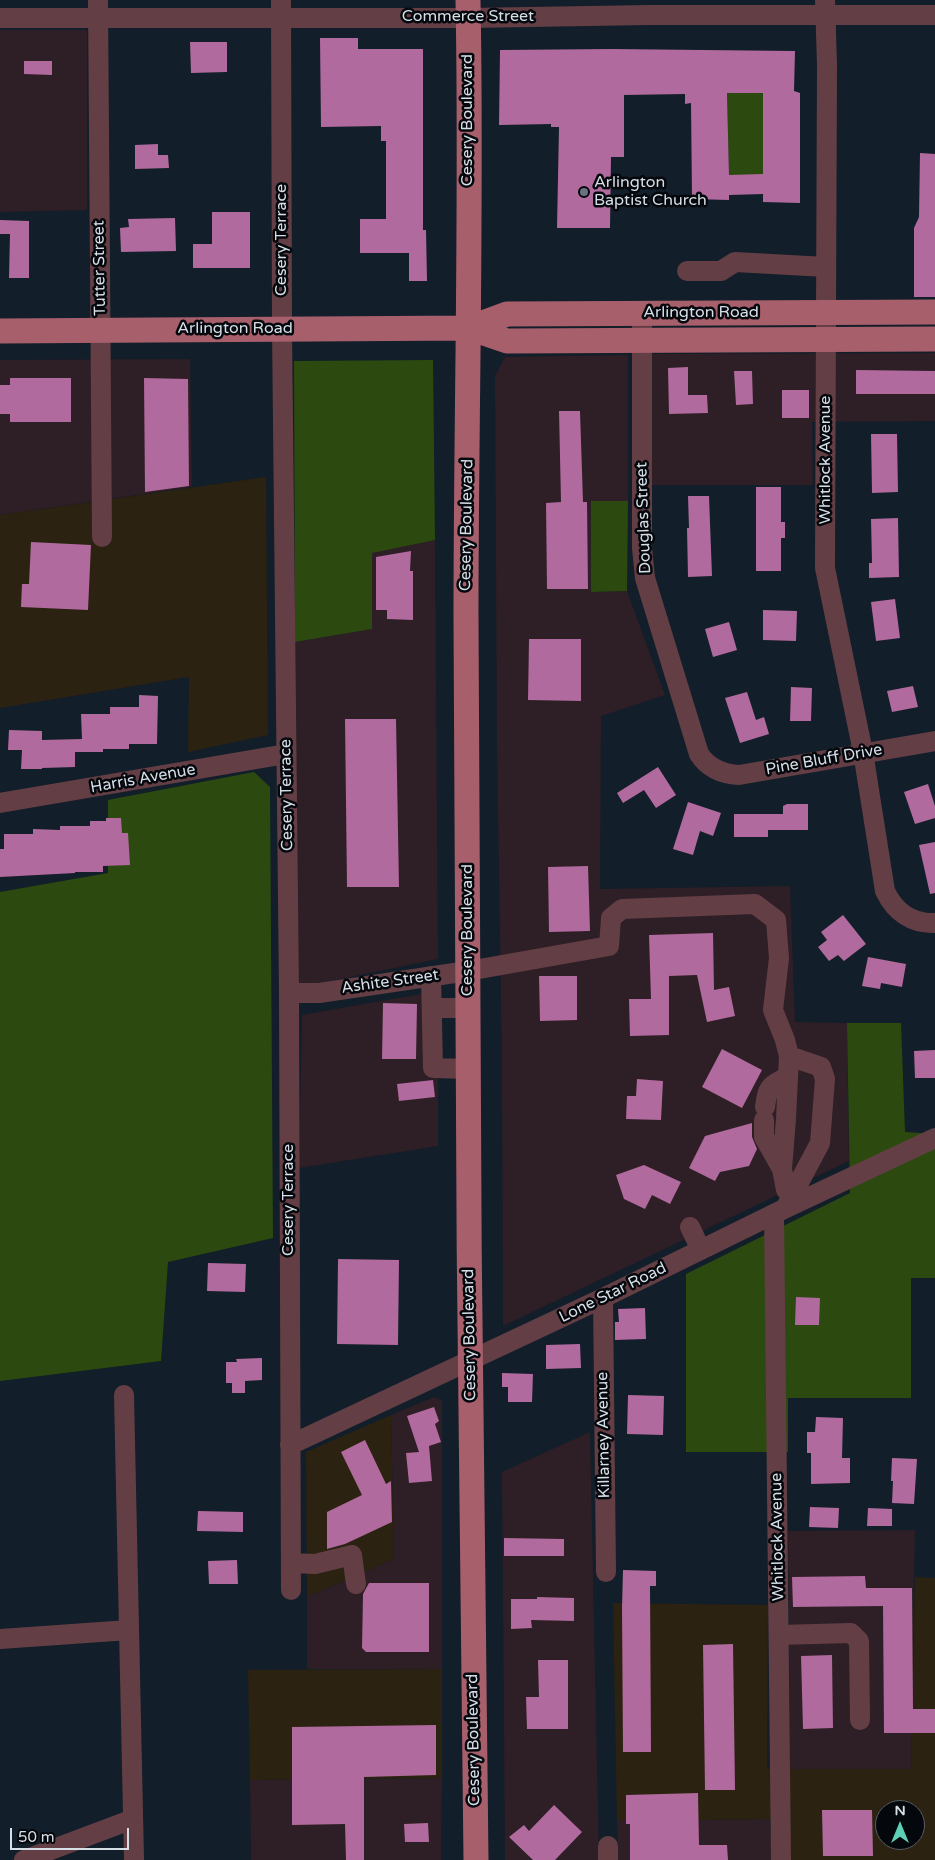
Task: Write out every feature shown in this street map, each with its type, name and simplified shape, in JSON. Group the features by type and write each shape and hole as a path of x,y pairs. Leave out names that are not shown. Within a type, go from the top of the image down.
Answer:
{"main road":[{"name":"Cesery Boulevard","path":"468,9 469,328 466,614 470,1360 476,1860"},
{"name":"Arlington Road","path":"469,328 507,314 935,312"},
{"name":"Arlington Road","path":"0,331 469,328 507,342 935,339"}],"street":[{"name":"Commerce Street","path":"0,18 98,9 825,7 935,15"},
{"name":"Whitlock Avenue","path":"825,7 827,65 825,568 863,752 885,891 890,901 908,918 935,923"},
{"name":"Tutter Street","path":"98,9 102,537"},
{"name":"Cesery Terrace","path":"281,9 282,328 289,993 291,1590"},
{"path":"687,271 721,271 735,262 826,267"},
{"name":"Douglas Street","path":"642,313 642,548 645,578 699,754 713,768"},
{"name":"Pine Bluff Drive","path":"713,768 726,774 739,775 935,741"},
{"name":"Harris Avenue","path":"0,803 286,754"},
{"name":"Ashite Street","path":"289,993 319,993 468,971 610,946 611,918 622,909 755,904 776,920 779,958 772,1010 785,1040 789,1056"},
{"path":"431,976 433,1068 469,1069"},
{"path":"432,1008 468,1008"},
{"path":"782,1169 789,1056 821,1067 824,1079 820,1143 802,1180 785,1202"},
{"path":"782,1169 764,1137 764,1113 768,1089 772,1084 788,1077"},
{"name":"Lone Star Road","path":"290,1445 701,1250 785,1202 935,1138"},
{"name":"Whitlock Avenue","path":"781,1860 779,1634 785,1202 782,1169"},
{"path":"690,1227 701,1250"},
{"name":"Killarney Avenue","path":"603,1298 606,1572"},
{"path":"124,1395 134,1860"},
{"path":"291,1563 315,1564 352,1555 356,1584"},
{"path":"0,1639 129,1630"},
{"path":"779,1634 851,1633 859,1641 860,1720"},
{"path":"24,1860 133,1819"}],"shaded area":[{"path":"0,30 87,30 87,210 0,212"},
{"path":"935,353 935,421 812,422 813,485 651,485 651,354"},
{"path":"628,355 628,501 591,502 592,592 627,591 665,695 601,716 600,889 790,886 795,1022 847,1023 849,1161 503,1326 495,376 505,357"},
{"path":"190,359 192,487 0,515 0,360"},
{"path":"266,477 268,735 188,752 189,677 0,708 0,515"},
{"path":"435,540 438,959 297,988 295,642 372,629 372,552"},
{"path":"438,991 438,1146 299,1168 302,1015"},
{"path":"434,1397 442,1401 442,1669 307,1669 307,1597 394,1559 391,1415"},
{"path":"391,1415 394,1559 307,1597 306,1452"},
{"path":"590,1432 599,1860 505,1860 502,1472"},
{"path":"915,1530 911,1769 790,1769 788,1531"},
{"path":"915,1577 935,1578 935,1860 789,1860 787,1819 617,1821 613,1603 768,1605 767,1769 911,1769"},
{"path":"442,1669 442,1778 250,1780 248,1670"},
{"path":"442,1778 441,1860 251,1860 250,1780"},
{"path":"770,1819 772,1860 618,1860 617,1821"}],"green space":[{"path":"727,93 763,93 763,175 729,175"},
{"path":"433,360 435,540 372,553 372,629 295,642 294,361"},
{"path":"591,501 628,501 627,591 591,592"},
{"path":"254,772 270,787 273,1238 168,1262 161,1361 0,1381 0,892 108,873 108,800"},
{"path":"847,1023 901,1023 905,1132 935,1134 935,1278 911,1278 911,1398 788,1398 788,1452 686,1452 686,1274 850,1193"}],"building":[{"path":"320,38 358,38 358,49 423,49 423,230 426,230 427,281 409,281 409,253 360,253 360,219 386,219 386,141 381,141 381,126 321,127"},
{"path":"190,42 227,42 227,72 191,73"},
{"path":"500,50 795,51 794,91 800,93 800,203 763,202 763,194 729,195 729,200 692,199 691,103 685,104 685,94 624,95 624,157 611,157 610,228 557,228 559,127 551,127 551,124 499,125","holes":["727,93 763,93 763,174 729,175"]},
{"path":"24,61 52,61 52,75 24,74"},
{"path":"158,144 158,155 168,155 169,168 135,169 135,145"},
{"path":"920,153 935,154 935,297 914,297 914,228 919,217"},
{"path":"212,212 250,212 250,268 193,268 193,244 212,244"},
{"path":"175,218 176,251 121,252 120,228 129,227 128,219"},
{"path":"0,220 29,221 29,278 9,278 10,234 0,234"},
{"path":"688,367 688,395 707,395 708,413 669,414 668,368"},
{"path":"856,370 935,371 935,394 856,394"},
{"path":"734,371 752,371 753,404 736,405"},
{"path":"10,378 71,378 71,422 10,422 10,414 0,414 0,385 10,385"},
{"path":"144,378 188,379 189,486 145,492"},
{"path":"782,390 809,390 809,418 782,418"},
{"path":"559,411 580,411 583,502 587,502 588,589 547,589 546,503 561,502"},
{"path":"871,434 897,434 898,492 872,493"},
{"path":"756,487 781,487 781,522 785,522 785,538 781,538 781,571 756,571"},
{"path":"688,496 709,496 712,576 688,577"},
{"path":"898,518 899,577 869,578 869,563 872,563 871,519"},
{"path":"31,542 91,545 88,610 21,607 22,584 29,584"},
{"path":"411,551 410,571 413,571 413,620 387,619 387,610 376,610 376,557"},
{"path":"895,599 900,638 876,641 871,602"},
{"path":"763,610 797,611 796,641 763,640"},
{"path":"729,622 737,650 713,657 705,629"},
{"path":"529,639 581,639 581,701 528,700"},
{"path":"913,686 918,707 892,712 887,691"},
{"path":"791,687 812,688 811,721 790,721"},
{"path":"747,692 756,720 764,717 769,734 740,743 725,698"},
{"path":"139,695 158,696 157,744 129,744 129,749 103,749 103,752 75,752 75,767 42,769 21,769 22,750 8,750 9,730 42,731 42,740 82,739 81,714 110,714 110,707 139,707"},
{"path":"345,719 396,719 399,887 347,887"},
{"path":"658,767 676,795 656,808 644,790 623,803 617,793"},
{"path":"928,784 935,806 935,818 915,824 904,792"},
{"path":"688,802 721,813 713,836 700,831 693,855 673,849"},
{"path":"787,804 808,804 808,830 768,830 768,837 734,837 734,814 783,814 783,806"},
{"path":"106,818 121,818 122,833 128,833 130,865 103,866 103,872 0,877 0,849 4,849 4,834 33,834 33,829 60,830 60,826 90,826 90,821 106,821"},
{"path":"935,842 935,893 930,894 919,845"},
{"path":"588,866 590,931 549,932 548,867"},
{"path":"843,915 866,944 844,961 838,955 829,961 818,947 827,940 821,932"},
{"path":"713,933 714,990 729,987 735,1016 707,1022 697,975 669,976 669,1035 630,1036 629,999 651,999 649,935"},
{"path":"868,957 906,964 902,987 881,983 880,989 862,986"},
{"path":"539,976 577,976 577,1020 540,1021"},
{"path":"383,1003 417,1004 416,1059 382,1059"},
{"path":"722,1049 762,1070 742,1108 702,1087"},
{"path":"935,1050 935,1078 915,1078 914,1051"},
{"path":"637,1079 663,1081 661,1120 626,1119 627,1096 636,1096"},
{"path":"433,1080 435,1097 399,1101 397,1084"},
{"path":"752,1123 752,1137 757,1149 749,1166 720,1172 715,1181 689,1168 705,1136"},
{"path":"644,1165 681,1182 670,1204 652,1195 645,1209 624,1199 616,1175"},
{"path":"338,1259 399,1260 398,1345 337,1344"},
{"path":"208,1263 246,1264 245,1292 207,1291"},
{"path":"796,1297 820,1298 819,1325 795,1325"},
{"path":"645,1308 646,1339 615,1340 615,1322 619,1322 618,1309"},
{"path":"580,1344 581,1368 546,1369 546,1345"},
{"path":"262,1358 262,1380 245,1381 245,1393 232,1393 232,1383 226,1383 226,1362 237,1362 236,1359"},
{"path":"502,1373 533,1374 532,1402 508,1402 508,1387 502,1387"},
{"path":"628,1395 664,1396 663,1435 627,1434"},
{"path":"434,1407 439,1421 435,1424 441,1442 429,1446 432,1481 409,1483 406,1453 419,1452 407,1416"},
{"path":"816,1417 843,1418 842,1458 850,1458 850,1483 811,1484 811,1453 807,1453 807,1432 815,1432"},
{"path":"365,1440 386,1484 391,1481 392,1522 345,1544 327,1549 327,1512 362,1495 341,1452"},
{"path":"892,1458 917,1459 914,1504 892,1503"},
{"path":"810,1507 839,1508 838,1528 809,1527"},
{"path":"868,1508 892,1509 892,1526 867,1526"},
{"path":"198,1511 243,1512 243,1532 197,1531"},
{"path":"504,1538 564,1539 564,1556 504,1556"},
{"path":"237,1560 238,1584 209,1584 208,1561"},
{"path":"623,1570 656,1571 656,1586 650,1586 651,1752 623,1752"},
{"path":"865,1576 866,1588 912,1588 913,1709 935,1709 935,1733 884,1733 883,1606 793,1607 792,1577"},
{"path":"369,1583 429,1583 429,1652 366,1652 362,1648 363,1594"},
{"path":"537,1597 574,1598 574,1621 531,1620 532,1628 511,1629 511,1599 537,1599"},
{"path":"733,1644 735,1790 705,1790 703,1645"},
{"path":"832,1655 833,1728 803,1729 801,1656"},
{"path":"538,1660 568,1660 568,1729 527,1729 526,1697 539,1697"},
{"path":"436,1725 436,1775 364,1777 364,1860 346,1860 345,1824 292,1825 292,1727"},
{"path":"698,1793 699,1845 727,1845 728,1860 630,1860 630,1824 626,1824 626,1795"},
{"path":"554,1805 582,1832 555,1860 533,1860 509,1837 524,1825 529,1831"},
{"path":"822,1810 872,1810 873,1856 823,1856"},
{"path":"428,1823 429,1842 405,1842 404,1824"}],"place":[{"name":"Arlington Baptist Church","path":"584,192"}]}
